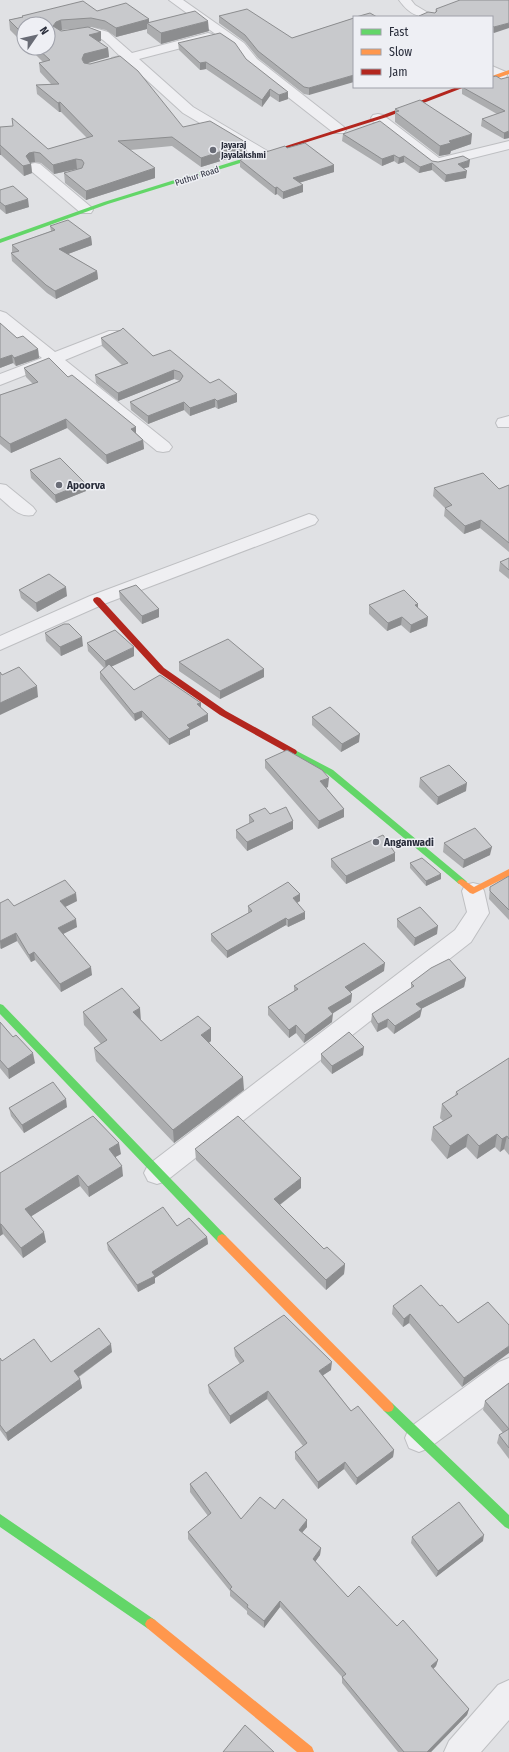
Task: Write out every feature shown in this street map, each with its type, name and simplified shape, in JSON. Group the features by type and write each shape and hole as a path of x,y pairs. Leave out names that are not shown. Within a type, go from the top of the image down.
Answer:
{"street":[{"path":"175,0 240,46 252,62 339,130"},
{"path":"405,0 411,8 427,16"},
{"path":"61,35 96,31 104,35 188,110 264,155"},
{"path":"106,64 223,33"},
{"name":"Puthur Road","path":"0,241 86,210 378,118 459,88"},
{"path":"378,118 437,163 509,145"},
{"path":"35,167 58,179 86,210"},
{"path":"0,316 52,359 125,406 163,447"},
{"path":"0,380 115,334"},
{"path":"0,489 27,511"},
{"path":"0,644 97,600 309,520"},
{"path":"97,600 161,670 223,712 330,772 473,890 478,913 463,936 157,1173"},
{"path":"473,890 509,872"},
{"path":"0,1008 157,1173 419,1438 509,1523"},
{"path":"419,1438 509,1371"},
{"path":"0,1520 141,1616 307,1752"},
{"path":"460,1752 509,1696"}],"building":[{"path":"460,0 509,0 509,23 494,27 493,16 419,16 428,12 435,13 437,11 436,9"},
{"path":"83,1 97,11 126,3 149,19 116,28 105,21 91,18 61,20 56,22 56,16 22,16"},
{"path":"247,9 292,38 353,18 353,75 309,88 304,87 258,51 245,35 219,16"},
{"path":"195,11 208,21 161,33 147,23"},
{"path":"370,13 375,16 360,16"},
{"path":"16,18 16,27 9,20"},
{"path":"88,27 101,32 89,35 108,48 84,54 82,59 84,63 90,64 120,56 138,71 183,127 210,121 247,143 201,158 172,137 118,141 155,168 86,191 64,173 82,168 84,163 82,160 76,159 53,165 40,153 34,152 29,153 26,156 31,164 23,166 0,145 0,127 13,126 12,118 48,149 93,136 60,102 58,103 36,85 59,84 39,63 50,60 46,56 56,56 56,28 61,31"},
{"path":"220,33 235,43 246,59 288,92 279,95 270,89 262,100 206,62 200,63 178,43"},
{"path":"496,76 501,79 509,77 509,131 504,133 482,119 505,111 464,88 493,88 493,77"},
{"path":"420,100 472,134 449,141 451,143 440,146 395,112 399,111 395,109"},
{"path":"380,121 432,161 438,162 463,156 470,160 458,164 467,171 446,175 432,163 420,167 404,156 399,158 394,155 382,159 343,134"},
{"path":"305,143 334,165 293,178 303,185 283,192 277,187 275,188 240,160 285,146 287,148"},
{"path":"13,186 28,199 5,206 0,202 0,190"},
{"path":"68,220 91,237 59,249 97,271 55,291 46,285 11,253 19,251 12,245 55,230 50,226"},
{"path":"0,323 17,338 23,336 38,349 14,358 12,355 0,359"},
{"path":"123,328 153,356 170,350 210,383 219,379 237,394 217,401 215,399 190,408 184,402 148,416 130,402 180,381 183,376 180,372 174,370 118,393 95,375 128,363 101,338"},
{"path":"49,358 68,377 72,375 136,427 131,429 143,440 106,455 66,419 10,444 0,436 0,395 38,382 24,368"},
{"name":"Apoorva","path":"60,458 85,483 55,495 30,470"},
{"path":"483,473 499,489 509,485 509,543 481,520 465,526 445,508 452,505 434,488"},
{"path":"509,558 509,570 500,562"},
{"path":"49,574 66,587 36,603 19,590"},
{"path":"136,585 159,609 142,616 119,591"},
{"path":"404,590 418,604 415,605 428,617 411,625 402,617 388,623 369,605"},
{"path":"64,624 69,624 82,637 60,647 45,633"},
{"path":"115,630 134,647 105,661 87,643"},
{"path":"228,639 264,669 220,691 179,662"},
{"path":"109,664 134,690 160,675 201,703 197,704 208,714 187,725 190,728 169,739 142,711 134,714 100,672"},
{"path":"19,667 37,686 0,703 0,672 2,675"},
{"path":"330,707 360,734 342,744 312,717"},
{"path":"287,750 322,770 329,778 320,781 344,809 319,821 265,760"},
{"path":"449,765 467,783 438,797 420,778"},
{"path":"286,807 293,821 247,842 236,830 254,821 249,815 265,808 270,814"},
{"path":"475,828 492,847 464,860 444,843"},
{"path":"383,835 395,853 346,876 331,859"},
{"path":"422,858 441,874 426,881 410,863"},
{"path":"509,876 509,910 490,891 490,887"},
{"path":"65,880 76,893 60,901 76,919 58,928 91,967 60,984 34,952 29,955 16,933 0,941 0,903 8,899 14,906"},
{"path":"288,882 300,894 293,898 305,912 288,920 286,918 227,951 211,934 252,911 248,906"},
{"path":"420,907 438,926 415,938 397,919"},
{"path":"364,943 385,963 345,987 352,994 328,1008 333,1014 305,1035 296,1025 289,1030 268,1007 298,989 294,986"},
{"path":"449,959 466,978 416,1004 422,1009 395,1026 388,1019 378,1024 372,1014 414,986 411,983 431,968"},
{"path":"122,988 140,1008 133,1012 161,1041 198,1016 211,1028 201,1035 243,1077 173,1130 94,1048 107,1040 83,1012"},
{"path":"0,1022 13,1037 16,1035 33,1053 8,1069 0,1060"},
{"path":"349,1032 364,1047 332,1066 321,1054"},
{"path":"509,1058 509,1139 507,1136 502,1139 497,1134 479,1146 468,1134 450,1146 433,1127 452,1116 442,1104 458,1094 456,1092"},
{"path":"53,1082 66,1099 22,1125 9,1108"},
{"path":"93,1116 119,1143 109,1149 122,1166 88,1187 78,1175 25,1209 44,1232 21,1248 0,1224 0,1173"},
{"path":"238,1116 301,1178 274,1199 324,1249 327,1247 345,1264 326,1280 195,1149"},
{"path":"163,1207 177,1226 189,1218 207,1237 152,1272 155,1276 137,1285 107,1243"},
{"path":"421,1285 458,1323 488,1302 509,1325 509,1346 464,1378 410,1314 404,1319 393,1306"},
{"path":"284,1315 332,1362 319,1371 351,1411 358,1406 394,1450 357,1478 345,1462 318,1482 295,1452 307,1443 268,1391 230,1416 208,1385 244,1361 234,1348"},
{"path":"99,1328 111,1344 74,1371 80,1379 6,1433 0,1425 0,1358 2,1361 34,1339 51,1362"},
{"path":"509,1383 509,1429 485,1401"},
{"path":"509,1429 509,1448 499,1435"},
{"path":"206,1472 241,1519 260,1497 275,1509 283,1499 307,1520 299,1530 321,1548 313,1559 348,1597 359,1586 397,1626 403,1620 438,1660 431,1666 469,1709 427,1752 404,1752 342,1677 346,1674 280,1601 264,1621 247,1607 248,1605 230,1589 232,1587 188,1532 211,1513 190,1484"},
{"path":"459,1502 484,1535 438,1571 412,1537"},
{"path":"245,1725 274,1752 223,1752"}],"traffic: fast":[{"path":"0,241 106,203 248,159"},
{"path":"293,752 330,772 462,882"},
{"path":"0,1008 222,1239"},
{"path":"388,1407 509,1523"},
{"path":"0,1520 151,1624"}],"traffic: slow":[{"path":"493,78 509,72"},
{"path":"462,882 473,891 509,872"},
{"path":"222,1239 388,1407"},
{"path":"151,1624 307,1752"}],"traffic: jam":[{"path":"248,159 385,116 459,88"},
{"path":"97,600 161,670 223,713 293,752"}],"place":[{"name":"Jayaraj Jayalakshmi","path":"213,150"},
{"name":"Apoorva","path":"59,485"},
{"name":"Anganwadi","path":"376,842"}]}
